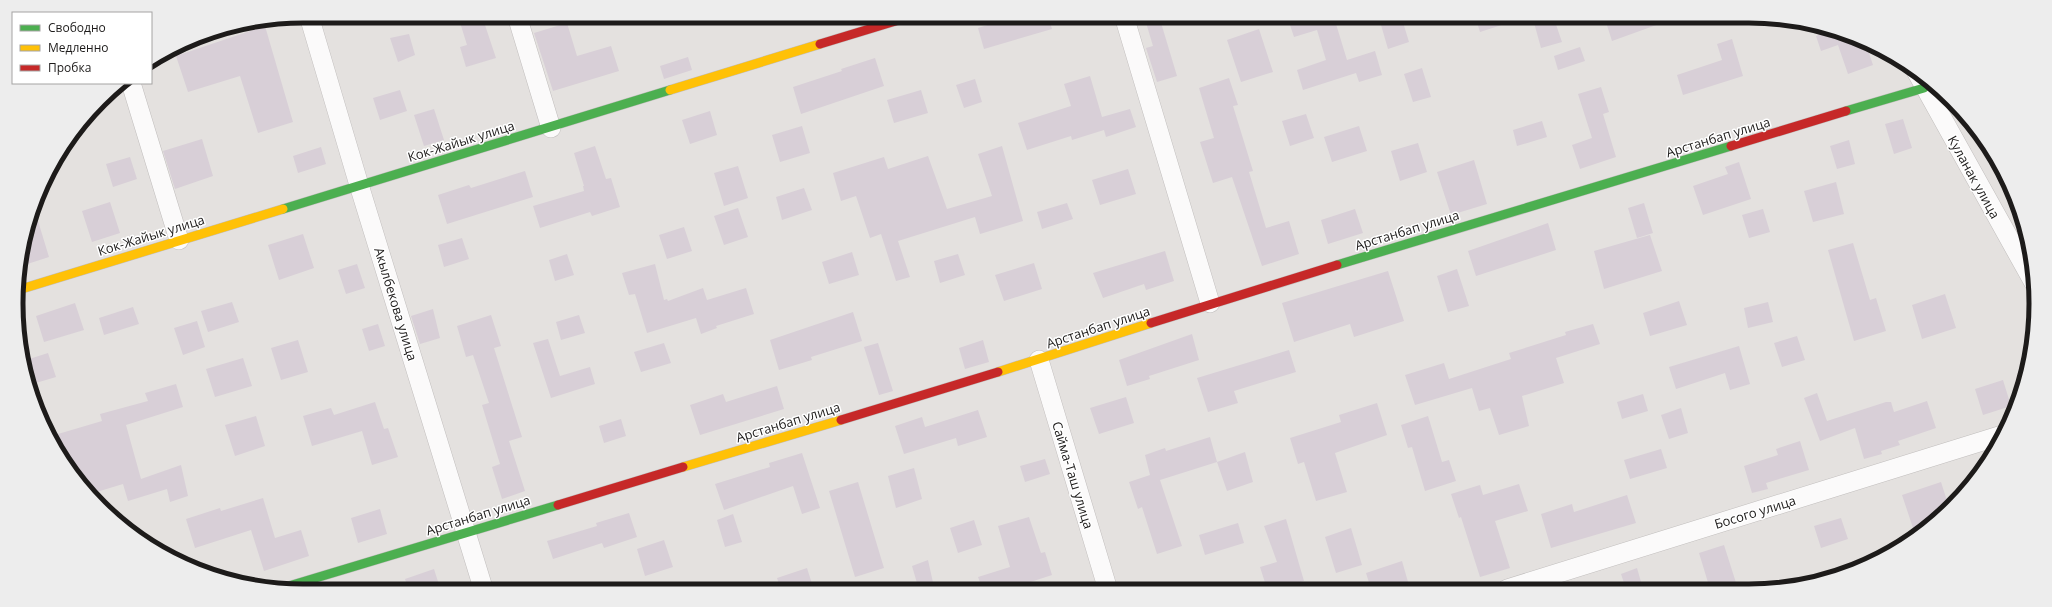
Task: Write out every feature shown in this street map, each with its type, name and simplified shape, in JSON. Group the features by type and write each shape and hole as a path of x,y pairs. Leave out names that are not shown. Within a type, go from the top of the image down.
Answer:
{"street":[{"name":"Акылбекова улица","path":"311,23 359,185 482,584"},
{"path":"519,23 550,128"},
{"name":"Кок-Жайык улица","path":"24,288 550,128 874,23"},
{"path":"1126,23 1210,303"},
{"name":"Куланак улица","path":"1922,83 2027,271"},
{"path":"131,84 178,240"},
{"name":"Арстанбап улица","path":"297,584 1039,360 1210,303 1924,88"},
{"name":"Сайма-Таш улица","path":"1039,360 1106,584"},
{"name":"Босого улица","path":"1524,584 1995,437"}],"building":[{"path":"460,23 484,23 496,58 466,67 460,47 467,45"},
{"path":"567,23 577,56 611,46 619,71 553,91 534,33"},
{"path":"994,23 1050,23 1052,29 984,49 978,28"},
{"path":"1146,23 1161,23 1177,76 1157,82 1146,48 1153,46"},
{"path":"1289,23 1336,23 1330,25 1336,24 1347,60 1375,51 1382,75 1359,82 1356,73 1303,90 1297,70 1326,60 1317,30 1294,37"},
{"path":"1388,23 1403,23 1409,42 1388,49 1381,25"},
{"path":"1477,23 1508,23 1480,32"},
{"path":"1534,23 1555,23 1562,42 1541,48"},
{"path":"1606,23 1662,23 1612,41"},
{"path":"265,26 293,122 258,133 240,76 188,92 176,56"},
{"path":"1259,29 1273,72 1241,82 1227,40"},
{"path":"409,34 415,55 398,62 390,38"},
{"path":"1823,34 1856,44 1868,50 1873,65 1848,74 1838,45 1821,51 1816,36"},
{"path":"1732,39 1743,76 1683,95 1677,75 1722,60 1717,44"},
{"path":"1580,47 1585,61 1558,70 1554,56"},
{"path":"688,57 692,70 664,79 660,66"},
{"path":"875,58 884,86 801,114 793,87 842,71 841,69"},
{"path":"1422,68 1431,97 1413,102 1404,74"},
{"path":"1090,76 1102,117 1130,109 1136,127 1106,137 1104,130 1072,140 1071,136 1027,150 1018,123 1071,106 1064,84"},
{"path":"1229,78 1238,105 1233,106 1253,171 1249,172 1266,228 1289,221 1299,254 1262,266 1232,177 1213,183 1200,142 1214,138 1199,88"},
{"path":"975,79 982,102 964,108 956,85"},
{"path":"1601,87 1609,112 1603,114 1616,157 1580,169 1572,145 1592,138 1578,94"},
{"path":"400,90 407,111 380,120 373,98"},
{"path":"921,90 928,113 894,123 887,100"},
{"path":"434,109 444,140 424,146 414,115"},
{"path":"710,111 717,135 690,144 682,120"},
{"path":"1306,114 1314,138 1290,146 1282,121"},
{"path":"1903,119 1912,148 1894,154 1885,124"},
{"path":"1542,121 1547,137 1517,146 1513,130"},
{"path":"802,126 810,153 780,162 772,135"},
{"path":"1359,126 1367,151 1332,162 1324,137"},
{"path":"202,139 213,176 175,189 163,151"},
{"path":"1849,140 1855,164 1837,169 1830,146"},
{"path":"1418,143 1427,172 1400,181 1391,151"},
{"path":"595,146 606,179 611,178 620,207 592,216 590,212 540,228 533,206 584,191 584,186 574,153"},
{"path":"1002,146 1023,221 980,234 975,217 898,241 910,277 896,281 881,234 870,238 856,196 841,201 833,173 884,157 888,169 928,156 947,209 992,196 978,154"},
{"path":"321,147 326,164 298,173 293,156"},
{"path":"130,157 137,179 113,187 106,164"},
{"path":"1474,160 1487,204 1451,215 1437,172"},
{"path":"1739,162 1751,199 1703,215 1693,186 1728,174 1725,167"},
{"path":"738,166 748,198 724,206 714,173"},
{"path":"1128,169 1136,194 1100,205 1092,180"},
{"path":"525,171 533,197 447,224 438,195 469,185 471,188"},
{"path":"1836,182 1844,214 1813,222 1804,191"},
{"path":"804,188 812,210 782,220 776,197"},
{"path":"110,202 120,233 92,242 82,211"},
{"path":"1067,203 1073,219 1042,229 1037,212"},
{"path":"1644,203 1653,233 1637,238 1628,208"},
{"path":"738,208 748,237 724,245 714,216"},
{"path":"1355,209 1363,233 1328,244 1321,220"},
{"path":"1763,209 1770,232 1749,238 1742,215"},
{"path":"37,217 49,257 25,265"},
{"path":"1548,223 1556,250 1476,276 1468,251"},
{"path":"684,227 692,251 667,259 659,235"},
{"path":"303,234 314,268 279,280 268,245"},
{"path":"1650,235 1662,271 1604,289 1594,251"},
{"path":"462,238 469,259 444,267 438,245"},
{"path":"1853,243 1870,300 1876,298 1886,331 1854,341 1828,250"},
{"path":"1165,251 1174,281 1146,290 1144,284 1103,298 1093,273"},
{"path":"852,252 859,275 829,284 822,262"},
{"path":"567,254 574,275 555,281 549,260"},
{"path":"958,254 965,275 940,283 934,261"},
{"path":"1034,263 1042,289 1004,301 995,275"},
{"path":"357,264 365,288 346,294 338,270"},
{"path":"655,264 664,300 667,299 668,301 703,288 707,300 746,288 754,314 716,326 717,328 701,334 696,318 647,333 635,294 629,295 622,273"},
{"path":"1457,269 1469,306 1448,312 1437,276"},
{"path":"1388,271 1404,321 1354,337 1350,324 1294,342 1282,303"},
{"path":"1945,294 1956,328 1922,339 1912,305"},
{"path":"1679,301 1687,325 1650,336 1643,313"},
{"path":"232,302 239,322 208,332 201,311"},
{"path":"1768,302 1773,322 1748,328 1744,308"},
{"path":"75,303 84,330 44,342 36,316"},
{"path":"133,307 139,324 104,335 99,318"},
{"path":"433,309 440,338 420,344 411,316"},
{"path":"853,312 862,341 811,357 812,360 779,370 770,340"},
{"path":"491,315 501,346 494,348 522,437 509,441 525,491 502,499 492,467 500,464 482,405 489,403 473,355 466,357 457,326"},
{"path":"579,315 585,333 561,340 556,322"},
{"path":"197,321 205,347 183,355 174,328"},
{"path":"378,324 385,346 369,351 362,329"},
{"path":"1593,324 1600,344 1556,358 1564,383 1522,396 1529,426 1499,435 1490,408 1479,411 1472,388 1415,405 1405,375 1444,363 1449,379 1511,359 1509,353 1566,335 1565,332"},
{"path":"1192,334 1199,360 1149,376 1150,379 1127,386 1119,360"},
{"path":"1797,336 1805,360 1782,367 1774,343"},
{"path":"548,339 560,376 590,367 595,384 551,398 533,343"},
{"path":"298,340 308,372 281,380 271,348"},
{"path":"983,340 989,362 965,369 959,348"},
{"path":"664,343 671,363 641,372 634,352"},
{"path":"878,343 893,391 879,395 864,347"},
{"path":"1739,346 1750,384 1730,390 1725,373 1676,389 1669,367"},
{"path":"1289,350 1296,372 1234,391 1238,403 1208,412 1197,378"},
{"path":"48,353 56,377 35,383 28,359"},
{"path":"243,358 252,386 215,397 206,369"},
{"path":"2003,380 2010,404 2010,406 1983,415 1975,389"},
{"path":"176,384 183,407 126,425 141,479 181,465 188,496 170,502 167,489 128,501 123,484 96,492 70,459 61,444 58,434 102,421 100,414 148,401 145,393"},
{"path":"777,386 784,409 700,435 690,405 723,394 726,402"},
{"path":"1817,393 1827,421 1886,402 1891,402 1894,412 1927,401 1936,428 1898,441 1900,445 1881,451 1882,454 1864,459 1855,428 1820,441 1804,398"},
{"path":"1643,394 1648,411 1622,419 1617,402"},
{"path":"1126,397 1134,423 1099,434 1090,408"},
{"path":"375,402 384,429 388,428 398,457 372,465 362,431 312,446 303,416 331,408 334,415"},
{"path":"1377,403 1387,435 1335,453 1347,492 1316,501 1304,462 1298,464 1290,438 1341,422 1339,415"},
{"path":"1681,408 1688,433 1669,439 1661,415"},
{"path":"978,410 987,437 958,446 956,438 904,454 895,426 922,417 925,427"},
{"path":"256,416 265,446 235,456 225,425"},
{"path":"1428,416 1442,462 1449,460 1456,481 1425,491 1412,447 1408,448 1401,425"},
{"path":"621,419 626,436 604,443 599,426"},
{"path":"1210,437 1217,462 1160,480 1182,546 1157,554 1142,507 1138,509 1129,482 1150,475 1145,455 1165,448 1166,451"},
{"path":"1800,441 1809,470 1766,483 1768,489 1752,493 1744,466 1778,455 1776,449"},
{"path":"1661,449 1667,468 1630,479 1624,460"},
{"path":"1245,452 1253,482 1227,491 1217,462"},
{"path":"802,453 820,508 802,514 793,486 724,510 715,484 770,467 769,463"},
{"path":"1045,459 1050,474 1025,482 1020,466"},
{"path":"914,468 922,499 896,508 888,476"},
{"path":"858,482 884,568 855,577 829,491"},
{"path":"1941,482 1947,502 1914,530 1902,495"},
{"path":"1519,484 1528,511 1495,521 1510,568 1480,577 1461,517 1459,518 1451,494 1480,485 1483,495"},
{"path":"1627,495 1636,523 1551,548 1541,514 1572,504 1574,512"},
{"path":"263,498 275,538 301,530 309,556 264,571 251,530 195,548 186,519 220,508 221,511"},
{"path":"380,509 387,534 358,543 351,518"},
{"path":"629,513 637,537 604,548 602,543 553,559 547,541 597,526 596,523"},
{"path":"733,514 742,542 725,547 717,520"},
{"path":"1029,517 1041,553 1045,552 1052,575 1024,584 981,584 978,577 1010,567 998,526"},
{"path":"1841,518 1848,539 1821,548 1814,526"},
{"path":"1286,519 1304,581 1294,584 1265,584 1260,567 1277,562 1264,526"},
{"path":"974,520 982,545 958,553 950,528"},
{"path":"1238,523 1244,543 1205,555 1199,535"},
{"path":"1351,528 1362,565 1336,573 1325,537"},
{"path":"664,540 673,567 645,576 637,549"},
{"path":"1724,545 1736,584 1708,584 1699,553"},
{"path":"928,560 933,584 917,584 912,566"},
{"path":"1402,561 1409,584 1369,584 1366,573"},
{"path":"807,568 812,584 779,584 777,578"},
{"path":"1637,568 1642,584 1624,584 1621,574"},
{"path":"434,569 439,584 407,584 405,579"}],"traffic: fast":[{"path":"1846,111 1924,88"},
{"path":"283,209 670,90"},
{"path":"1337,265 1731,146"},
{"path":"297,584 558,505"}],"traffic: slow":[{"path":"670,90 820,44"},
{"path":"24,288 283,209"},
{"path":"998,372 1151,323"},
{"path":"683,467 841,420"}],"traffic: jam":[{"path":"820,44 889,23"},
{"path":"1731,146 1846,111"},
{"path":"1151,323 1337,265"},
{"path":"841,420 998,372"},
{"path":"558,505 683,467"}]}
